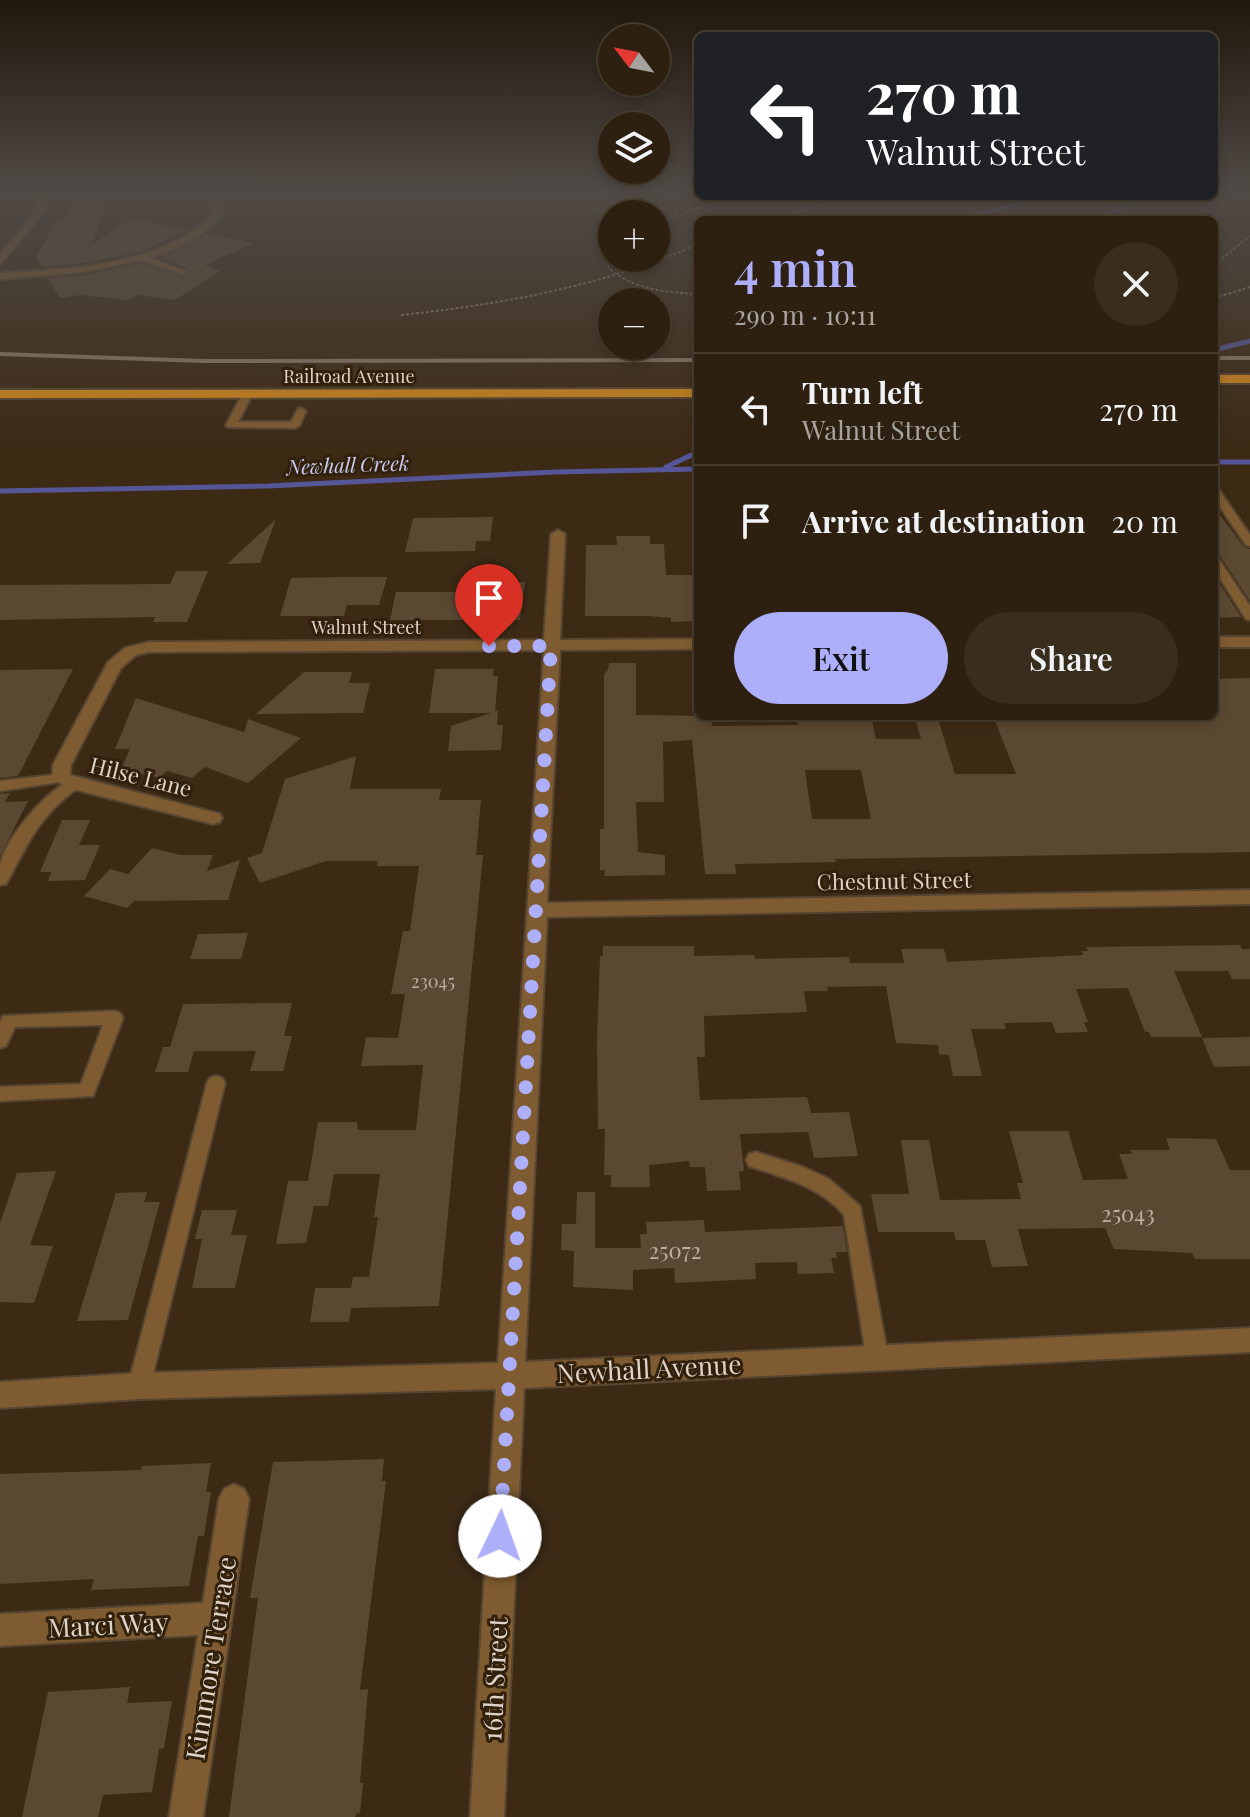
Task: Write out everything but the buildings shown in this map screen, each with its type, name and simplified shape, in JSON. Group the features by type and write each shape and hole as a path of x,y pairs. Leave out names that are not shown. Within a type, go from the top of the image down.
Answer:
{"main road":[{"path":"1218,379 1250,379"},
{"name":"Railroad Avenue","path":"0,383 694,382"},
{"path":"1218,391 1250,390"},
{"name":"Railroad Avenue","path":"0,394 694,393"}],"street":[{"name":"16th Street","path":"487,1817 505,1443 558,534"},
{"path":"1218,642 1250,642"},
{"name":"Walnut Street","path":"131,651 149,647 694,644"},
{"name":"Hilse Lane","path":"131,651 114,665 62,765 68,781 213,818"},
{"name":"Chestnut Street","path":"538,910 1250,897"},
{"name":"Newhall Avenue","path":"0,1395 139,1386 511,1376 1250,1340"},
{"name":"Kimmore Terrace","path":"186,1817 234,1499"},
{"name":"Marci Way","path":"0,1630 215,1618"}],"lane":[{"path":"247,395 231,425 295,425 301,411"},
{"path":"1218,496 1250,543"},
{"path":"1218,566 1250,616"},
{"path":"0,786 68,781"},
{"path":"0,880 31,819 68,781"},
{"path":"0,1041 9,1021 114,1018 87,1091 0,1094"},
{"path":"139,1386 216,1083"},
{"path":"756,1160 804,1174 844,1201 853,1212 877,1356"}],"path":[{"path":"401,315 509,304 615,276"},
{"path":"620,276 650,287 694,293"},
{"path":"1218,297 1250,287"}],"waterway":[{"path":"1218,349 1250,341"},
{"path":"666,467 694,454"},
{"name":"Newhall Creek","path":"1218,462 1250,462"},
{"name":"Newhall Creek","path":"0,491 268,486 555,472 694,469"}],"railway":[{"path":"0,354 204,361 694,360"},
{"path":"1218,358 1250,358"}],"route":[{"path":"489,646 551,646 500,1536"}]}
